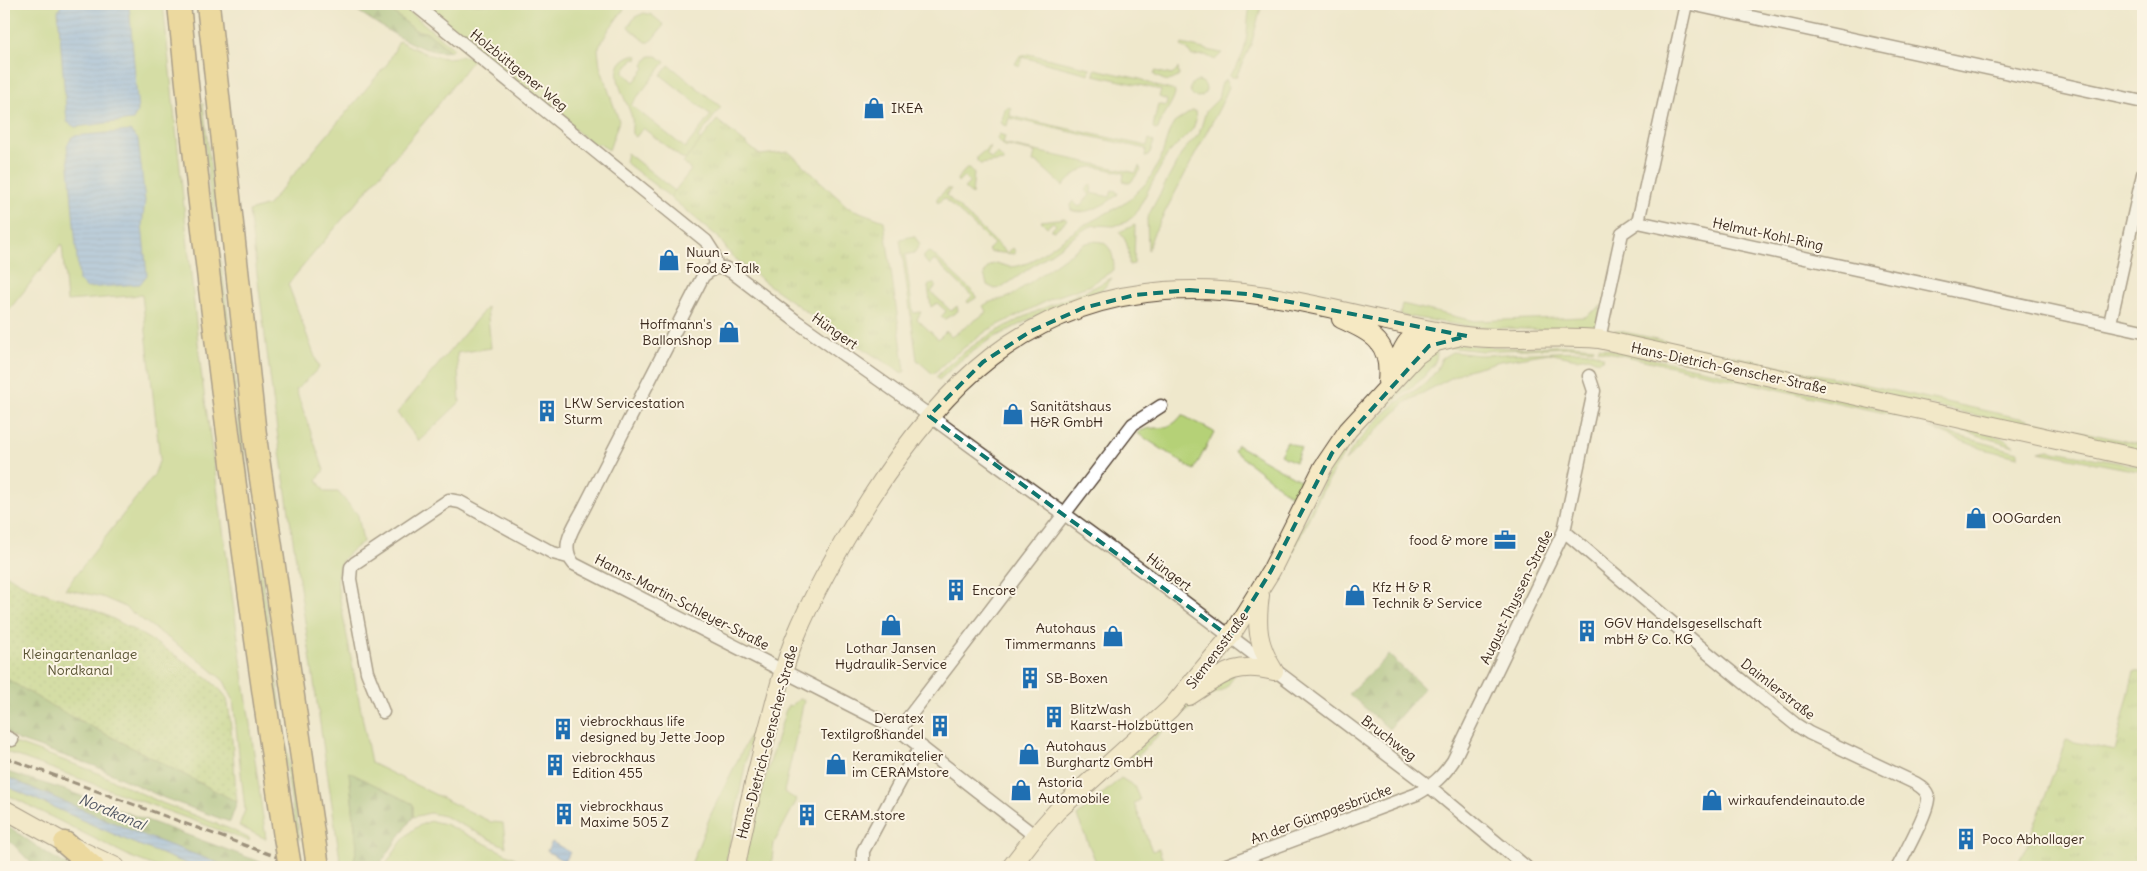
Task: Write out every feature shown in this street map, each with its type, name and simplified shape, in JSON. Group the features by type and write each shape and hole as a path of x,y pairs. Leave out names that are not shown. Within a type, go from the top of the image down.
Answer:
{"highway":[{"path":"179,4 230,448 260,674 290,867"},
{"path":"208,4 256,444 316,857"},
{"path":"65,843 93,867"}],"street":[{"path":"1598,339 1622,233 1638,222 1686,4"},
{"path":"1691,4 2143,102"},
{"name":"Holzbüttgener Weg","path":"420,6 706,241 713,252 717,268"},
{"path":"2110,323 2143,174"},
{"name":"Helmut-Kohl-Ring","path":"1638,222 2143,331"},
{"path":"568,557 566,549 568,541 703,276 710,270 717,268"},
{"name":"Hüngert","path":"717,268 732,272 796,321 1170,591 1230,637"},
{"name":"Hans-Dietrich-Genscher-Straße","path":"736,867 757,772 783,671 794,640 834,557 889,470 929,416 966,377 1005,346 1056,318 1091,306 1136,295 1189,290 1248,294 1467,336 1598,339 2143,459"},
{"name":"Hans-Dietrich-Genscher-Straße","path":"1311,306 1368,332 1377,339 1387,358 1389,368 1387,387"},
{"name":"Siemensstraße","path":"1387,387 1406,342 1418,332 1429,330"},
{"name":"Siemensstraße","path":"1011,867 1035,836 1067,802 1170,709 1230,637 1260,590 1314,482 1348,430 1417,355 1429,346 1444,340 1467,336"},
{"name":"August-Thyssen-Straße","path":"1430,787 1438,781 1453,762 1564,531 1594,391 1589,376"},
{"path":"899,730 1134,424 1160,406"},
{"name":"Hanns-Martin-Schleyer-Straße","path":"383,712 367,672 350,579 352,567 355,563 449,500 460,502 554,553 568,557 574,564 899,730 1035,836"},
{"name":"Daimlerstraße","path":"1564,531 1704,650 1795,724 1809,733 1914,783 1926,791 1928,797 1926,808 1898,867"},
{"path":"1260,590 1258,612 1260,641 1264,655 1274,670"},
{"name":"Bruchweg","path":"1230,637 1430,787 1526,867"},
{"path":"1170,709 1221,674 1235,668 1260,667 1274,670"},
{"path":"863,867 863,851 910,763 922,747"},
{"name":"An der Gümpgesbrücke","path":"1221,867 1417,794 1430,787"},
{"path":"4,809 65,843 116,867"}],"highlighted area":[{"path":"1189,290 1248,294 1467,336 1429,346 1332,453 1271,571 1230,637 929,416 983,362 1031,331 1083,308 1135,295"}],"green space":[{"path":"4,4 163,4 201,371 266,839 239,826 245,810 233,699 224,681 203,663 123,606 102,597 65,589 154,475 160,459 142,295 67,301 62,244 4,316"},
{"path":"347,4 383,4 415,30 428,33 450,51 439,52 411,43"},
{"path":"383,4 400,4 453,48 450,51 428,33 415,30"},
{"path":"430,4 628,4 609,29 598,49 600,66 619,121 609,150 598,143 595,146 432,11"},
{"path":"1250,4 1262,4 1251,45 1236,77 1231,77 1229,76 1236,67 1244,50"},
{"path":"644,13 652,15 664,25 650,42 646,42 628,27 635,17"},
{"path":"399,41 434,56 474,58 431,114 288,284 319,368 296,390 324,470 317,480 325,492 338,492 358,515 363,542 342,561 338,573 338,589 371,763 491,822 503,823 506,847 444,816 430,813 413,817 413,804 349,773 357,846 353,867 341,866 278,438 249,211 268,205 388,63"},
{"path":"1182,44 1222,53 1215,60 1205,55 1192,56 1188,50 1181,46"},
{"path":"1028,54 1090,68 1089,74 1022,57 1020,66 1015,64 1019,57"},
{"path":"632,55 638,56 637,60 634,58 623,72 634,82 645,68 643,65 650,56 657,56 665,62 631,105 685,148 711,115 661,75 669,65 721,107 698,138 705,144 688,160 680,157 643,128 636,137 632,134 632,118 617,74 623,60"},
{"path":"1178,68 1179,76 1172,80 1166,80 1154,75 1155,71 1172,75"},
{"path":"1095,69 1140,79 1175,91 1158,129 1155,130 1153,127 1158,104 1166,106 1167,100 1159,97 1161,90 1094,75"},
{"path":"1225,79 1229,87 1220,107 1153,235 1148,250 1147,218 1183,151 1199,134 1206,111 1218,99 1221,85"},
{"path":"1198,81 1206,89 1198,97 1190,89"},
{"path":"200,103 203,103 243,444 300,839 297,839 256,564 232,380"},
{"path":"1007,107 1011,108 1010,116 1147,146 1149,139 1154,142 1147,157 1145,156 1146,149 1009,118 1007,126 1001,122"},
{"path":"1195,111 1196,120 1193,129 1167,155 1135,215 1126,222 1114,226 1094,225 1085,229 1003,287 995,289 987,285 984,274 989,266 996,263 1010,267 1030,262 1081,227 1127,202 1149,180 1161,158 1169,132 1174,123"},
{"path":"717,120 760,155 789,152 849,208 884,221 905,371 902,373 822,323 766,283 732,256 718,237 670,197 691,170 683,163"},
{"path":"999,134 1005,136 1003,144 1136,173 1139,166 1141,170 1130,183 1123,181 1124,173 1090,167 1078,172 1063,186 1038,163 1033,162 1035,152 1007,146 1006,148 997,139"},
{"path":"990,146 986,153 991,159 997,153 1005,161 980,164 977,161 977,157"},
{"path":"627,153 675,191 670,197 625,162"},
{"path":"967,168 970,168 974,173 972,195 964,188 970,182 964,176 958,182 957,179"},
{"path":"1092,185 1091,193 1110,197 1112,190 1118,194 1096,208 1083,212 1071,210 1070,205 1073,201 1079,207 1090,195 1085,190"},
{"path":"947,189 951,189 946,195 1007,253 1013,248 1015,254 990,252 988,250 994,244 944,198 938,203 937,198"},
{"path":"1065,218 1067,220 1054,231 1051,230 1056,225 1053,222 1047,227 1041,221"},
{"path":"1135,225 1134,264 1129,265 1127,243 1119,232"},
{"path":"914,236 920,244 914,253 905,255 913,313 921,312 917,319 938,339 946,331 951,337 987,312 983,306 1011,296 1084,244 1098,241 1108,246 1113,256 1114,270 1088,286 1055,297 988,330 950,358 933,374 917,360 900,239"},
{"path":"928,252 932,253 976,295 976,298 968,303 967,301 972,296 935,260 929,265 924,259"},
{"path":"1112,278 1103,289 1048,310 989,340 961,360 939,380 936,377 969,348 988,336 1027,316"},
{"path":"929,284 936,286 931,292 951,311 957,306 958,311 945,319 941,317 946,311 937,303 931,307"},
{"path":"1402,304 1474,321 1585,317 1601,306 1597,326 1585,332 1464,326 1400,315"},
{"path":"487,307 491,348 457,353 460,402 419,441 397,413"},
{"path":"1615,330 2143,445 2143,453 1615,334"},
{"path":"1456,344 1516,348 1570,345 1594,347 1594,349 1569,347 1482,351 1447,347"},
{"path":"1599,347 1965,426 2005,439 2014,446 1958,429 1598,350"},
{"path":"1433,349 1437,352 1435,361 1421,380 1370,420 1340,460 1303,530 1271,599 1267,612 1268,597 1328,473 1345,445 1371,414 1393,395"},
{"path":"1581,351 1595,353 1604,357 1599,362 1588,357 1576,359 1549,353 1500,361 1464,371 1406,402 1345,461 1352,449 1374,423 1396,403 1426,383 1436,371 1442,358 1452,352 1480,355"},
{"path":"1182,415 1214,432 1194,470 1137,433 1149,428 1171,425"},
{"path":"1929,428 2018,452 2018,457 1983,449"},
{"path":"1287,442 1301,448 1295,462 1280,455"},
{"path":"1237,445 1303,482 1294,498 1234,451"},
{"path":"2049,450 2143,467 2143,472 2039,452"},
{"name":"Kleingartenanlage Nordkanal","path":"4,572 36,590 82,605 124,625 185,662 217,687 226,697 228,703 237,802 50,705 4,677"},
{"path":"1389,655 1424,688 1389,729 1349,694"},
{"path":"2134,671 2143,673 2143,867 2016,867 2028,843 2066,740 2115,751"},
{"path":"1234,674 1225,688 1203,699 1183,713 1125,768 1118,766 1202,693"},
{"path":"4,677 50,705 237,802 230,822 164,798 95,766 18,740 4,732"},
{"path":"799,699 804,700 784,792 797,800 774,843 771,867 742,867 755,814 785,712 788,705 791,706"},
{"path":"752,731 725,867 690,867 711,814"},
{"path":"4,739 93,771 162,803 230,829 250,839 249,841 4,751"},
{"path":"4,771 65,790 274,867 229,867 137,833 4,776"},
{"path":"349,772 413,804 413,817 380,864 374,867 353,867 357,846"},
{"path":"1121,778 1134,786 1140,800 1134,803 1152,851 1159,849 1165,867 1098,867 1077,816"},
{"path":"4,785 131,842 195,867 157,867 131,857 4,793"},
{"path":"432,821 445,824 525,863 525,867 384,867 409,833 423,824"},
{"path":"4,823 46,853 71,867 29,867 32,864 13,844 4,838"}],"water":[{"path":"62,4 129,4 138,111 133,120 75,127 67,122 58,11"},
{"path":"130,131 138,139 145,201 142,225 147,275 140,284 87,288 79,281 67,145 73,136"},
{"path":"4,776 137,833 229,867 195,867 131,842 4,785"},
{"path":"552,842 570,852 565,862 547,851"}],"railway":[{"path":"4,757 304,867"}],"place":[{"name":"IKEA","path":"874,108"},
{"name":"Nuun - Food & Talk","path":"669,260"},
{"name":"Hoffmann's Ballonshop","path":"729,332"},
{"name":"LKW Servicestation Sturm","path":"547,411"},
{"name":"Sanitätshaus H&R GmbH","path":"1013,414"},
{"name":"OOGarden","path":"1976,518"},
{"name":"food & more","path":"1505,540"},
{"name":"Encore","path":"956,590"},
{"name":"Kfz H & R Technik & Service","path":"1355,595"},
{"name":"Lothar Jansen Hydraulik-Service","path":"891,625"},
{"name":"GGV Handelsgesellschaft mbH & Co. KG","path":"1587,631"},
{"name":"Autohaus Timmermanns","path":"1113,636"},
{"name":"SB-Boxen","path":"1030,678"},
{"name":"BlitzWash Kaarst-Holzbüttgen","path":"1054,717"},
{"name":"Deratex Textilgroßhandel","path":"940,726"},
{"name":"viebrockhaus life designed by Jette Joop","path":"563,729"},
{"name":"Autohaus Burghartz GmbH","path":"1029,754"},
{"name":"Keramikatelier im CERAMstore","path":"836,764"},
{"name":"viebrockhaus Edition 455","path":"555,765"},
{"name":"Astoria Automobile","path":"1021,790"},
{"name":"wirkaufendeinauto.de","path":"1712,800"},
{"name":"viebrockhaus Maxime 505 Z","path":"564,814"},
{"name":"CERAM.store","path":"807,815"},
{"name":"Poco Abhollager","path":"1966,839"}],"water label":[{"name":"Nordkanal","path":"112,812"}]}
